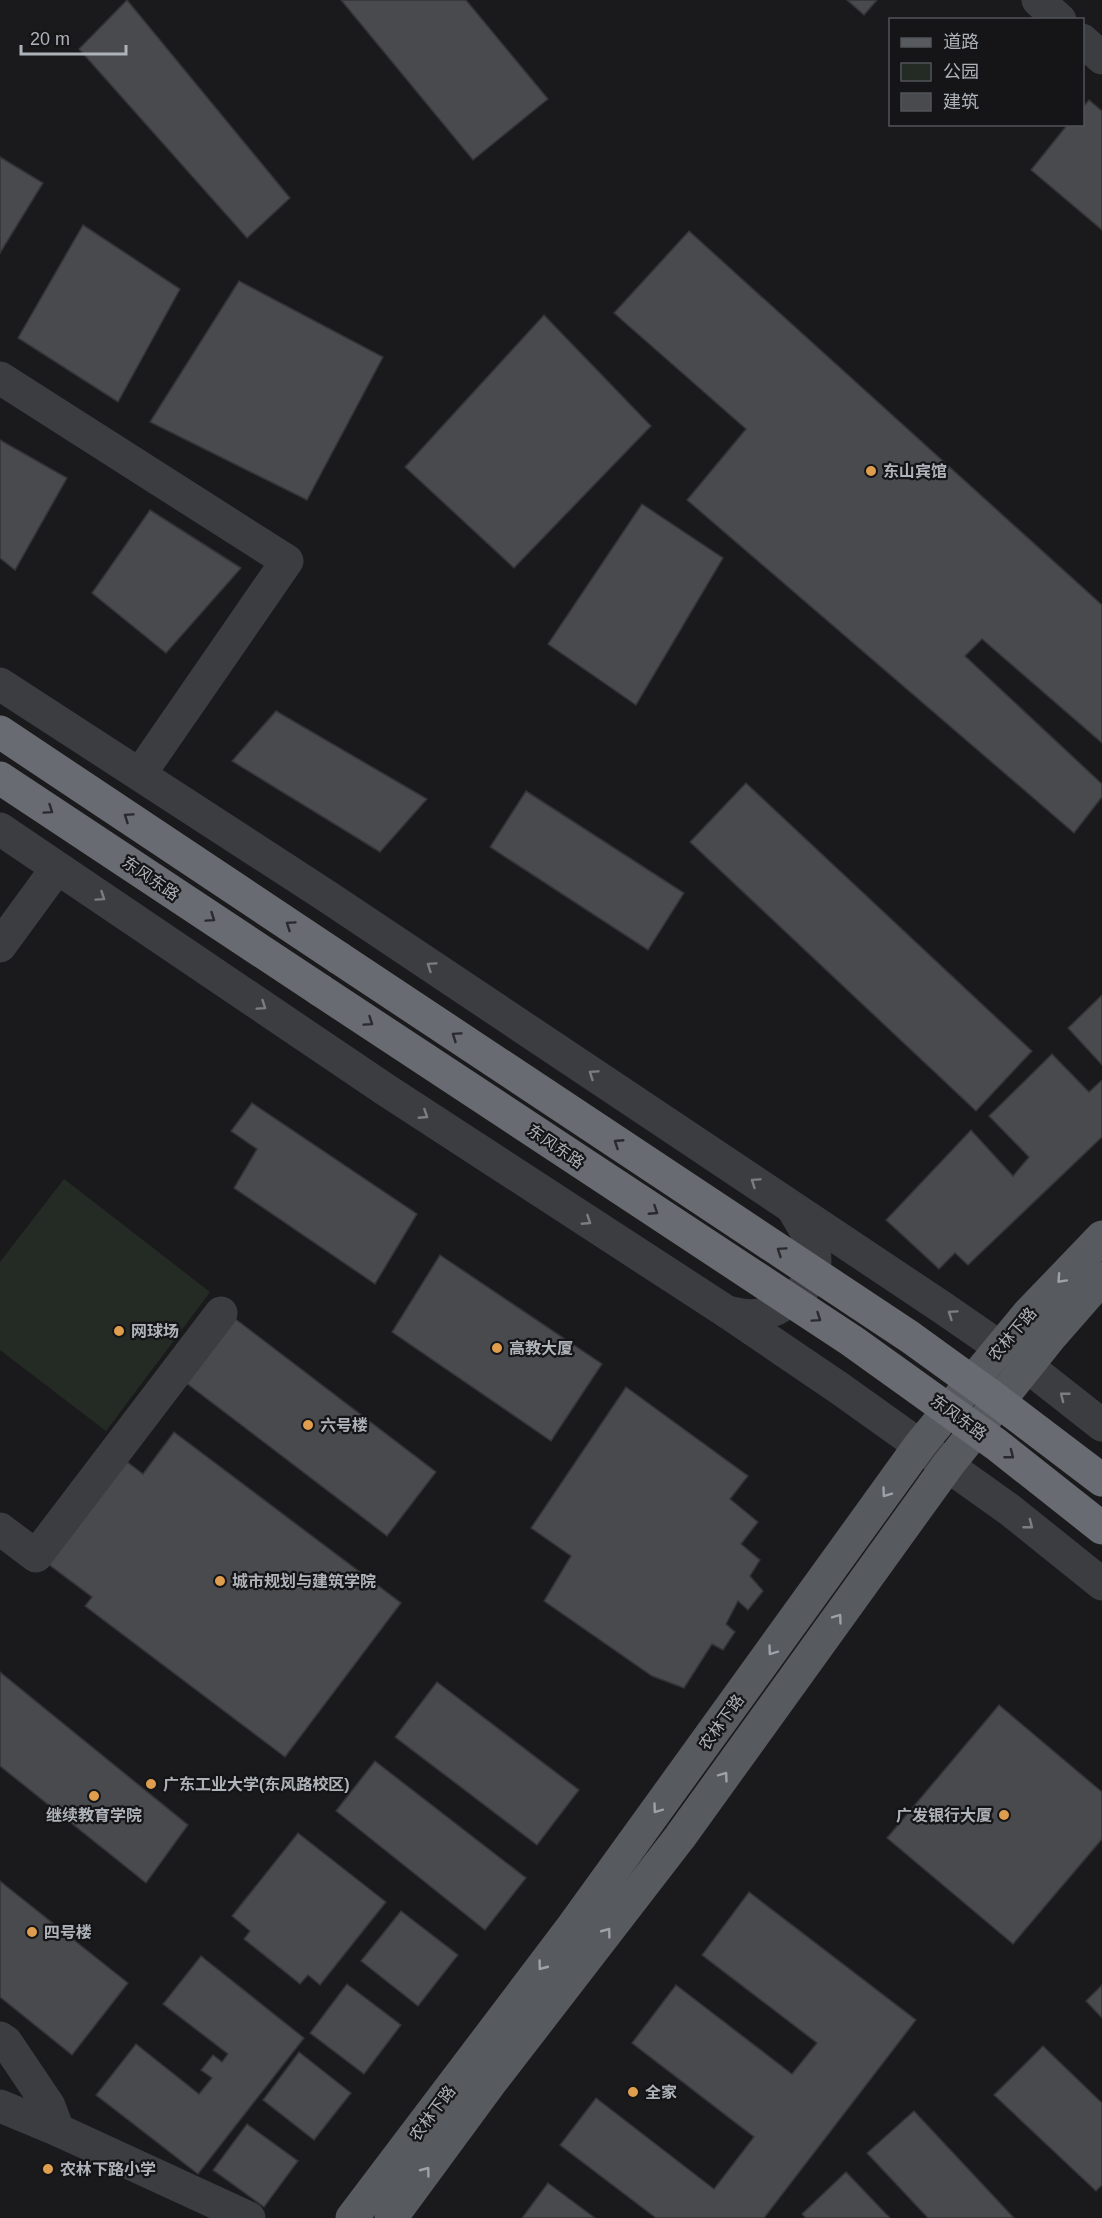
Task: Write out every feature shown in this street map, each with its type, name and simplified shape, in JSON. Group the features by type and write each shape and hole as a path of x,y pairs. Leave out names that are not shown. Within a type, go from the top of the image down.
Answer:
{"highway":[{"path":"0,732 910,1338 1102,1480"},
{"name":"东风东路","path":"0,778 852,1341 998,1445 1102,1528"}],"main road":[{"name":"农林下路","path":"352,2218 573,1926 920,1445 1028,1314 1102,1237"},
{"name":"农林下路","path":"391,2218 491,2082 680,1837 948,1465 1026,1366 1078,1303 1102,1278"}],"street":[{"path":"1038,0 1057,18"},
{"path":"1084,41 1102,58"},
{"path":"0,378 287,561 140,774"},
{"path":"0,684 140,774 1000,1347 1102,1425"},
{"path":"0,829 386,1090 727,1312 948,1465 1010,1510 1102,1584"},
{"path":"0,946 57,868"},
{"path":"727,1312 759,1315 772,1311 797,1294 807,1283 814,1269 814,1257 806,1232 791,1207"},
{"path":"0,1529 36,1557 221,1313"},
{"path":"0,2038 6,2042 49,2106 58,2130"},
{"path":"0,2106 58,2130 249,2218"}],"green space":[{"path":"64,1179 210,1292 106,1431 0,1350 0,1262"}],"building":[{"path":"127,0 290,198 247,238 79,49"},
{"path":"341,0 466,0 548,99 473,160"},
{"path":"847,0 877,0 864,15"},
{"path":"1089,100 1102,111 1102,230 1031,170 1066,126 1084,126 1084,106"},
{"path":"0,157 43,183 0,253"},
{"path":"83,225 180,289 118,402 18,338"},
{"path":"689,231 1102,605 1102,743 982,639 965,656 1102,784 1102,797 1074,833 687,500 746,429 614,313"},
{"path":"239,281 383,357 307,500 150,422"},
{"path":"544,315 651,426 514,568 405,467"},
{"path":"0,440 67,478 15,570 0,558"},
{"path":"642,504 723,558 636,705 548,644"},
{"path":"150,510 241,568 166,653 92,593"},
{"path":"276,711 427,799 380,852 232,761"},
{"path":"746,783 1032,1051 976,1111 690,842"},
{"path":"526,791 684,893 648,950 490,847"},
{"path":"1102,995 1102,1065 1068,1028"},
{"path":"1052,1054 1089,1092 1102,1080 1102,1137 968,1265 955,1253 939,1269 886,1220 971,1130 1013,1176 1029,1157 989,1116"},
{"path":"252,1103 417,1214 375,1284 234,1188 257,1149 231,1131"},
{"name":"高教大厦","path":"440,1255 602,1364 551,1441 392,1332"},
{"name":"六号楼","path":"229,1314 436,1472 387,1536 181,1379"},
{"path":"626,1387 748,1476 730,1499 758,1522 741,1544 760,1560 750,1576 763,1591 748,1610 738,1601 726,1624 735,1632 723,1650 712,1644 684,1688 652,1676 544,1601 571,1556 531,1528"},
{"name":"城市规划与建筑学院","path":"174,1432 401,1603 285,1757 85,1606 92,1597 48,1564 126,1461 143,1474"},
{"name":"继续教育学院","path":"0,1672 188,1825 146,1883 0,1766"},
{"path":"437,1682 579,1790 537,1845 395,1737"},
{"name":"广发银行大厦","path":"999,1705 1102,1792 1102,1839 1013,1944 887,1838"},
{"path":"375,1761 526,1878 485,1930 336,1811"},
{"path":"298,1833 386,1902 320,1985 308,1975 300,1984 244,1939 250,1931 232,1916"},
{"name":"四号楼","path":"0,1881 128,1983 72,2055 0,1997"},
{"path":"749,1892 916,2020 764,2218 656,2218 560,2145 596,2098 714,2189 754,2137 632,2043 676,1985 792,2074 817,2043 702,1955"},
{"path":"401,1911 458,1955 418,2006 361,1961"},
{"path":"201,1956 304,2038 198,2174 96,2095 136,2044 199,2094 212,2078 201,2070 213,2055 222,2062 228,2054 163,2004"},
{"path":"347,1984 401,2025 364,2074 310,2033"},
{"path":"1102,1985 1102,2018 1086,2001"},
{"path":"1043,2046 1102,2103 1102,2185 1096,2191 994,2095"},
{"path":"299,2052 351,2093 314,2140 263,2100"},
{"path":"914,2111 1014,2218 928,2218 867,2153"},
{"path":"247,2124 298,2161 264,2207 213,2170"},
{"path":"846,2172 890,2218 806,2218 802,2214"},
{"path":"548,2183 595,2218 522,2218"}],"place":[{"name":"东山宾馆","path":"871,471"},
{"name":"网球场","path":"119,1331"},
{"name":"高教大厦","path":"497,1348"},
{"name":"六号楼","path":"308,1425"},
{"name":"城市规划与建筑学院","path":"220,1581"},
{"name":"广东工业大学(东风路校区)","path":"151,1784"},
{"name":"继续教育学院","path":"94,1796"},
{"name":"广发银行大厦","path":"1004,1815"},
{"name":"四号楼","path":"32,1932"},
{"name":"全家","path":"633,2092"},
{"name":"农林下路小学","path":"48,2169"}]}
